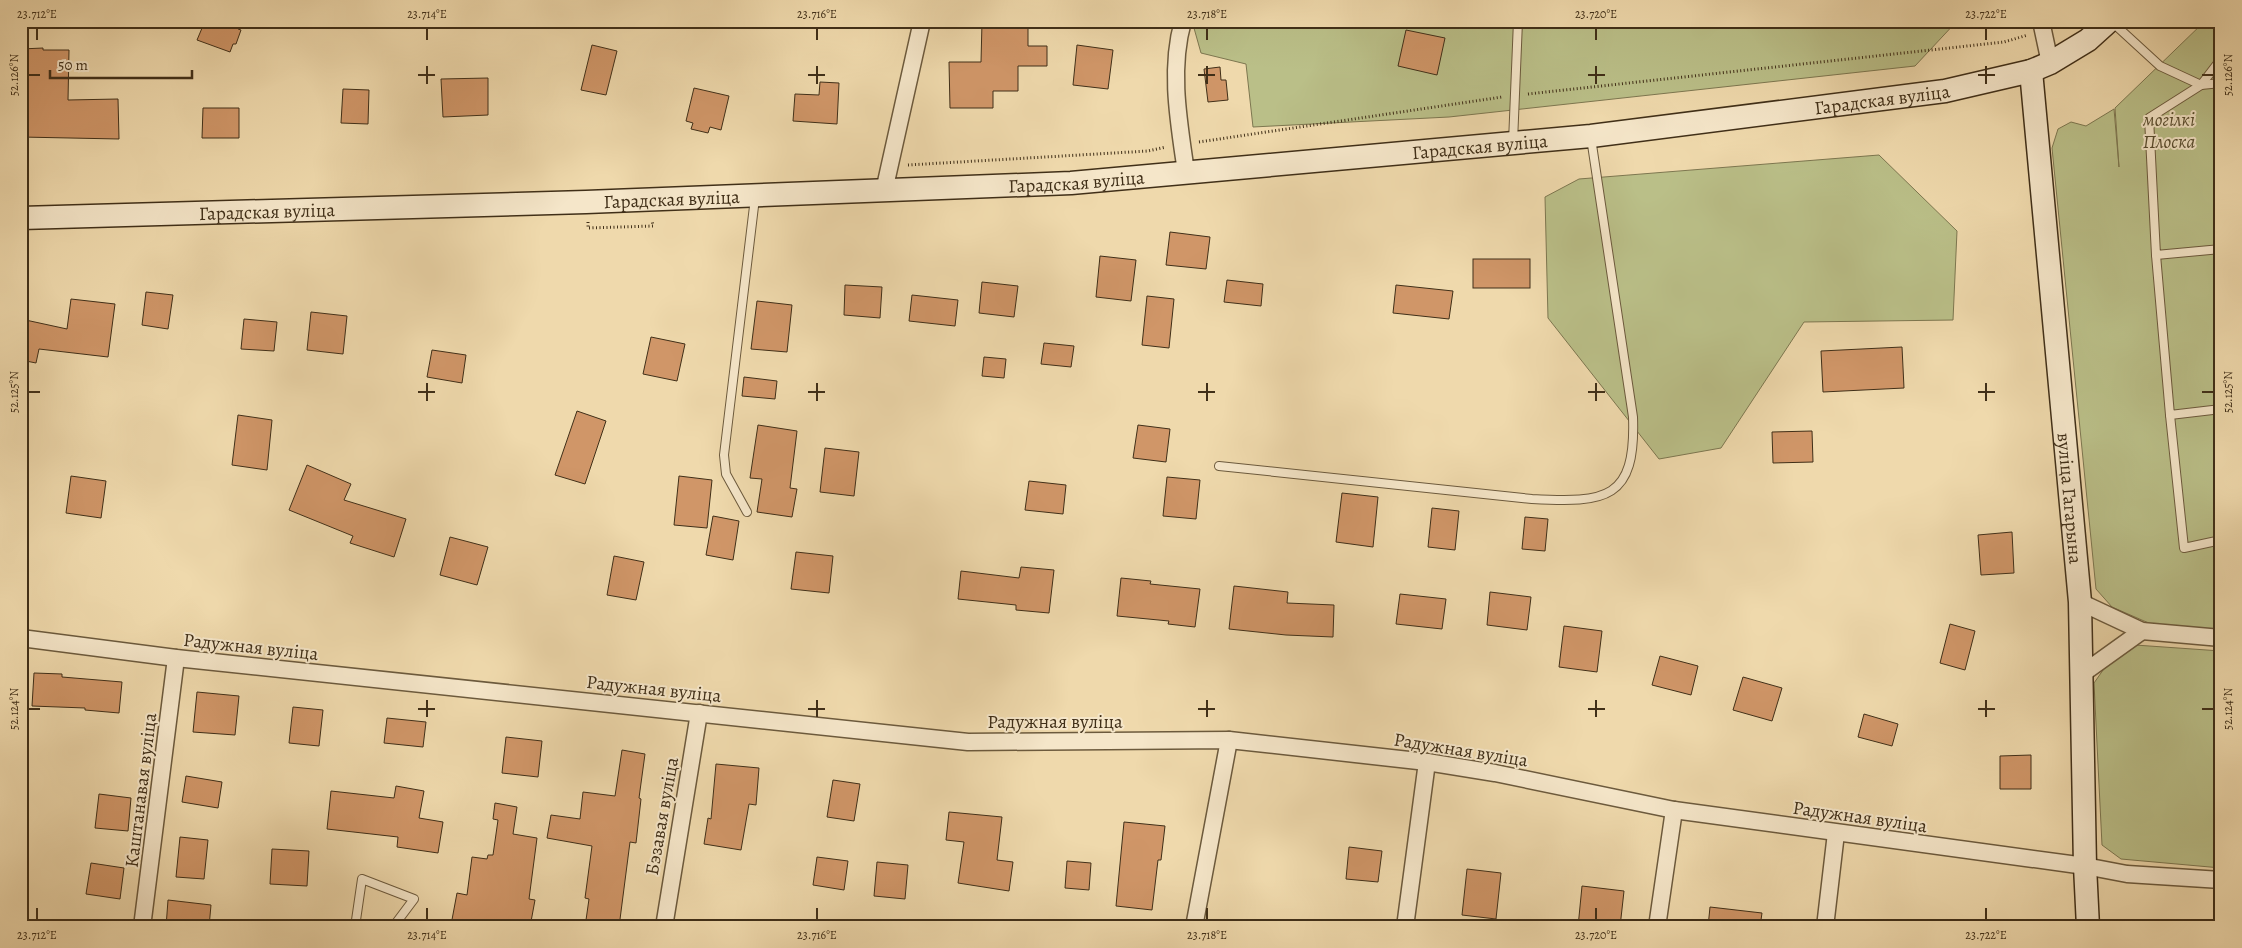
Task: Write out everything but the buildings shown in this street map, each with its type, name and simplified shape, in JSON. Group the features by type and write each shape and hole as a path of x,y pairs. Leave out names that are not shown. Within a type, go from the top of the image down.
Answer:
{"main road":[{"name":"Гарадская вуліца","path":"21,218 884,192 1071,183 1591,136 1945,91 2040,67 2088,40 2110,21"},
{"name":"вуліца Гагарына","path":"2040,67 2080,602 2088,927"}],"street":[{"path":"884,192 922,21"},
{"path":"1183,21 1177,56 1176,88 1186,172"},
{"path":"2040,67 2042,26"},
{"path":"2080,602 2142,631 2221,638"},
{"path":"2082,674 2142,631"},
{"name":"Радужная вуліца","path":"21,638 176,658 968,742 1229,740 1427,762 1496,773 1674,810 1836,833 2085,866 2127,874 2221,880"},
{"name":"Каштанавая вуліца","path":"142,927 176,658"},
{"name":"Бэзавая вуліца","path":"664,927 699,713"},
{"path":"1194,927 1229,740"},
{"path":"1405,927 1427,762"},
{"path":"1657,927 1674,810"},
{"path":"1825,927 1836,833"}],"lane":[{"path":"1513,143 1518,21"},
{"path":"2110,21 2160,66 2200,85 2221,84"},
{"path":"2221,59 2200,85 2149,118 2156,255 2184,548 2221,540"},
{"path":"1219,466 1563,501 1601,496 1614,490 1628,472 1634,440 1591,136"},
{"path":"747,512 726,474 724,455 755,196"},
{"path":"2156,255 2221,249"},
{"path":"2170,415 2221,410"},
{"path":"355,927 362,879 414,899 393,927"}],"path":[{"path":"889,166 1148,151 1514,95 2004,42 2042,26"}],"green space":[{"path":"1192,21 1274,21 1277,25 1314,26 1327,21 1957,21 1915,66 1449,117 1253,127 1246,64 1201,53"},
{"name":"могілкі Плоска","path":"2205,21 2221,21 2221,631 2151,624 2112,607 2096,589 2052,148 2058,129 2071,122 2086,126 2114,109 2119,167 2115,108"},
{"path":"1879,155 1957,231 1953,320 1804,322 1721,448 1659,459 1548,318 1545,197 1579,179"},
{"path":"2135,645 2221,651 2221,868 2121,859 2102,845 2094,683 2108,663"}]}
